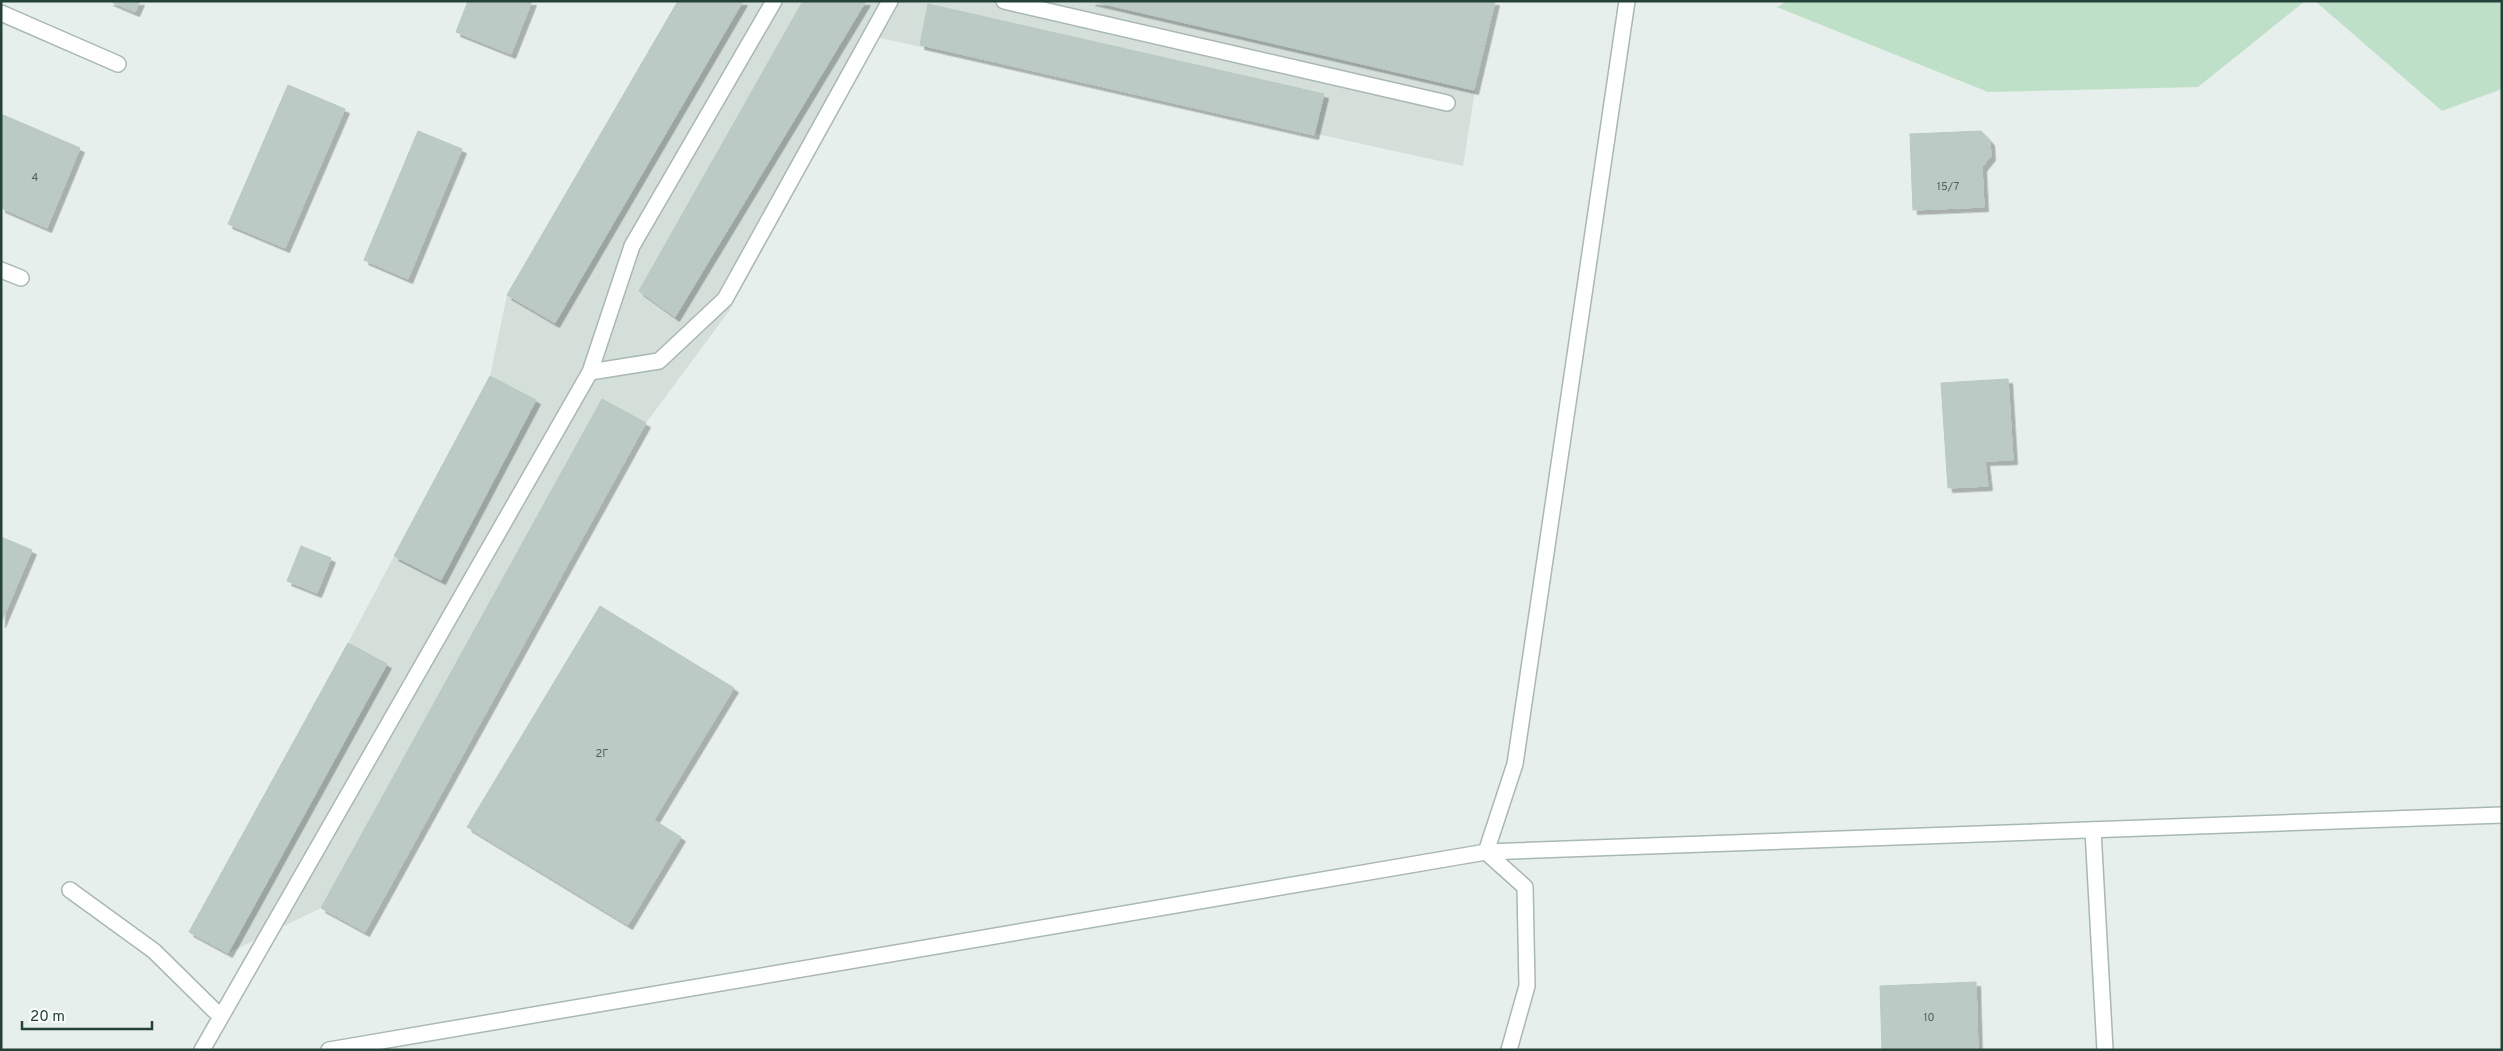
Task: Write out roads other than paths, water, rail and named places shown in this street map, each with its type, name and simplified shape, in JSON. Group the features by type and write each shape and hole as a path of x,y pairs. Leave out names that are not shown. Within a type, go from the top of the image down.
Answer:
{"street":[{"path":"202,1050 590,372 632,246 774,1"},
{"path":"590,372 658,361 725,299 890,1"},
{"path":"1004,1 1447,103"},
{"path":"1486,852 1514,764 1627,1"},
{"path":"1,13 118,64"},
{"path":"1,270 20,278"},
{"path":"329,1050 1486,852 2502,815"},
{"path":"2092,830 2105,1050"},
{"path":"1486,852 1525,887 1527,986 1509,1050"},
{"path":"70,890 154,951 221,1017"}]}
